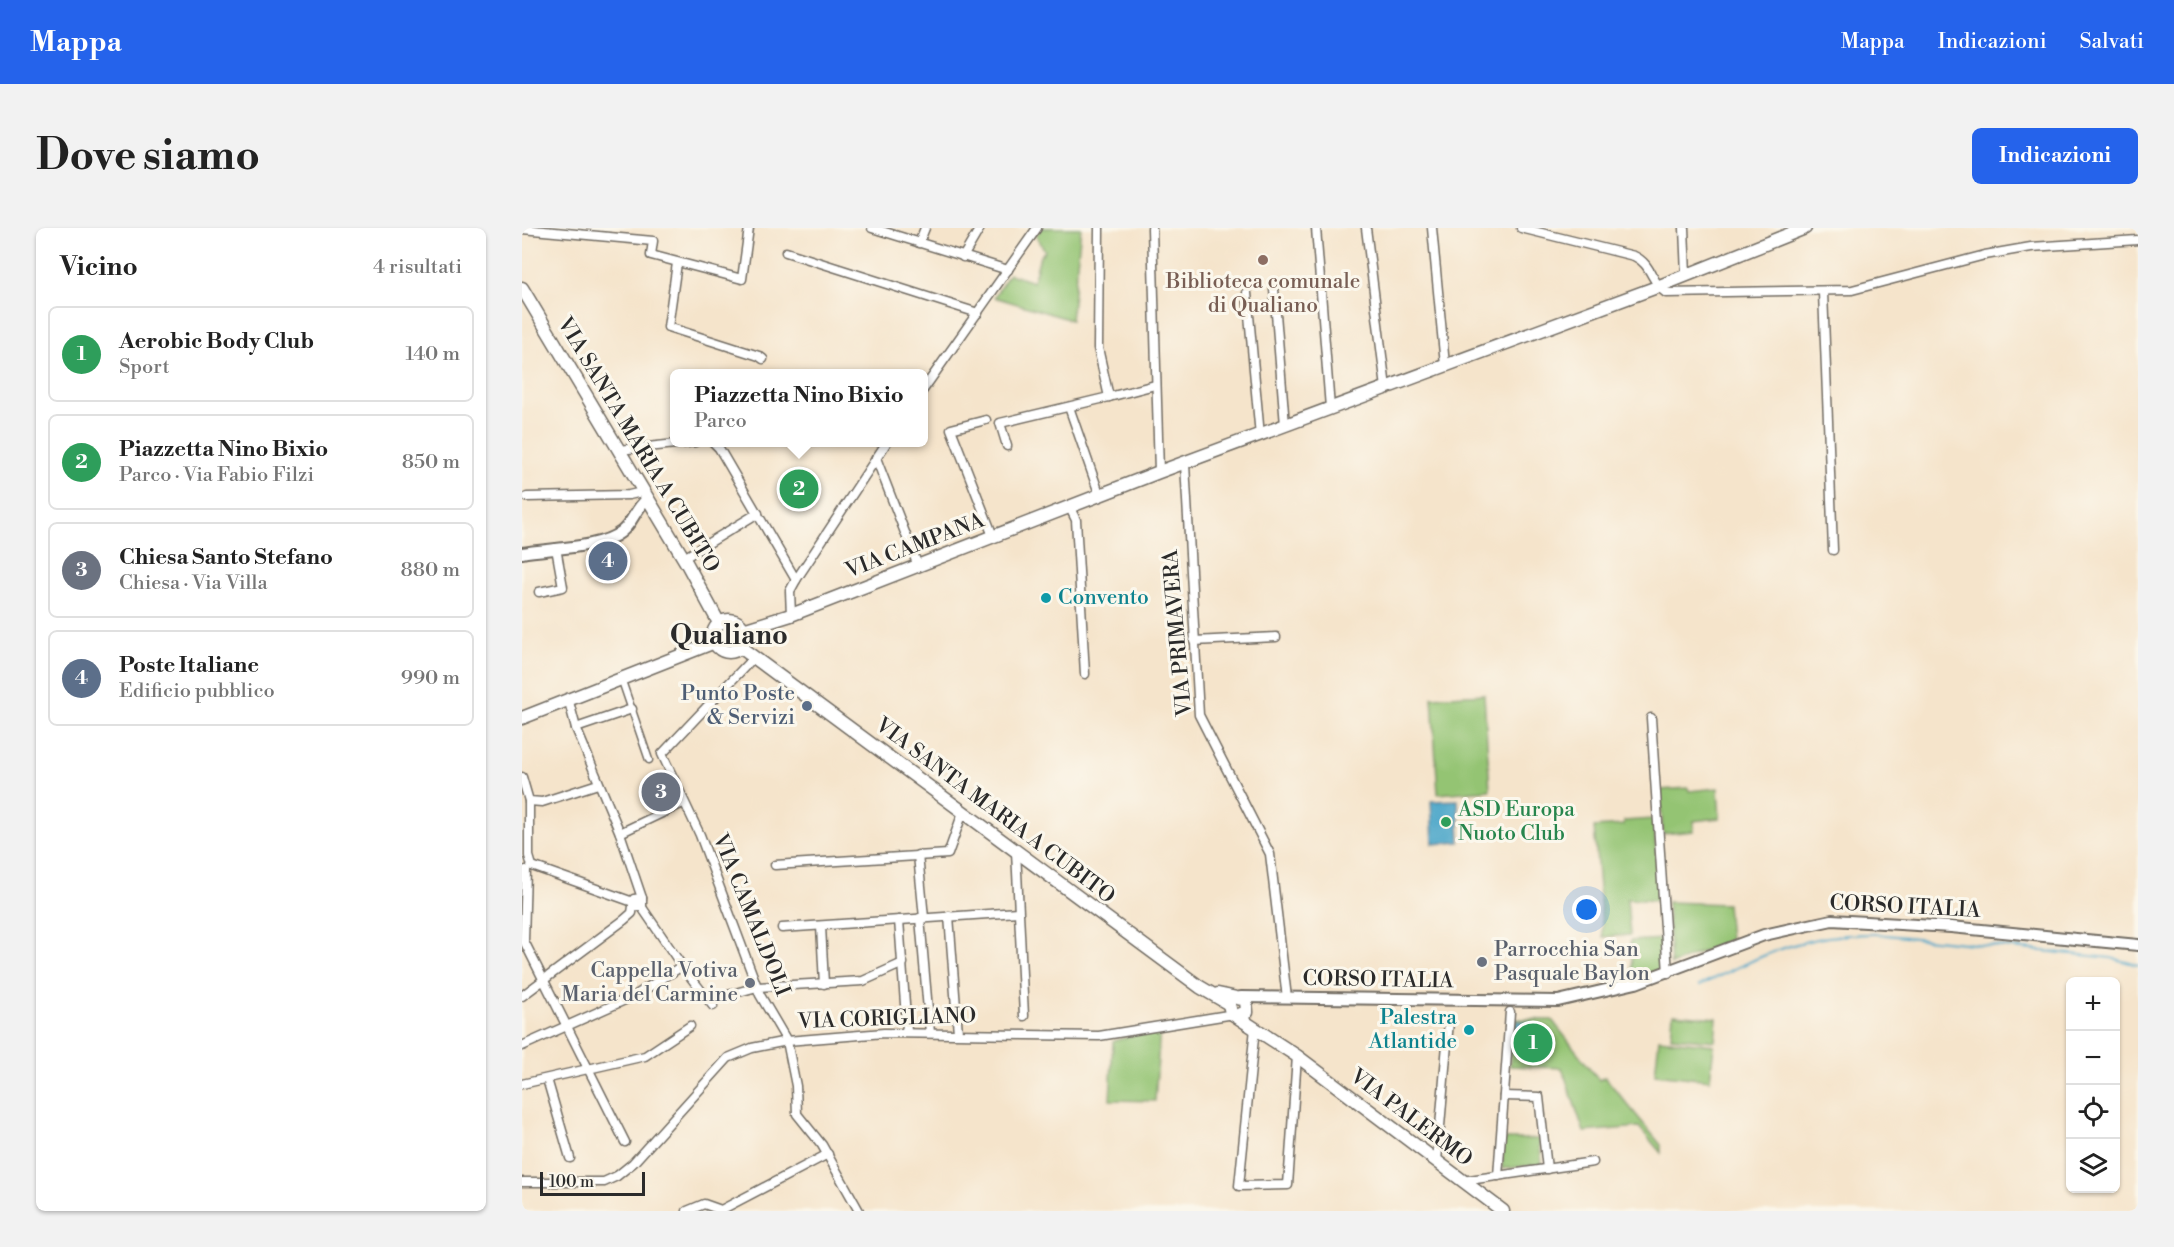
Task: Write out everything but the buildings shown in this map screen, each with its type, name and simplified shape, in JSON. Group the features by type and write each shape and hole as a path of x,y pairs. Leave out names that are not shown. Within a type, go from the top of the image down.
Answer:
{"main road":[{"name":"VIA CAMPANA","path":"743,630 791,615 1159,472 1657,288 1805,228"},
{"name":"VIA SANTA MARIA A CUBITO","path":"522,288 644,496 684,558 719,623"},
{"path":"733,620 743,630 744,639 740,647 726,651 715,642 714,632 719,623 733,620"},
{"path":"522,718 621,677 715,642"},
{"name":"VIA SANTA MARIA A CUBITO","path":"740,647 1214,998 1237,1007"},
{"path":"1200,987 1237,1007"},
{"name":"VIA PALERMO","path":"1237,1007 1255,1028 1297,1056 1503,1211"}],"street":[{"path":"522,229 653,242 651,255 742,279 749,228"},
{"path":"872,228 1008,270"},
{"path":"919,243 925,228"},
{"path":"963,256 980,228"},
{"path":"928,384 1037,228"},
{"path":"1099,228 1098,348 1109,397"},
{"path":"1152,228 1159,472"},
{"path":"1316,228 1330,408"},
{"path":"1366,228 1386,388"},
{"path":"1432,228 1445,365"},
{"path":"1521,228 1634,256 1648,266 1657,288 1666,293 1823,292 1868,288 1986,255 2031,247 2138,240"},
{"path":"1684,228 1686,275"},
{"path":"786,252 978,313"},
{"path":"677,263 668,327 763,359"},
{"path":"1274,289 1285,425"},
{"path":"1823,292 1833,550"},
{"path":"1247,293 1260,436"},
{"path":"1007,446 1000,423 1155,385"},
{"path":"1069,407 1100,496"},
{"path":"986,420 951,429 993,536"},
{"path":"619,450 670,445"},
{"path":"716,447 758,513 796,580"},
{"path":"791,615 790,591 796,580 884,447"},
{"path":"876,458 918,566"},
{"name":"VIA PRIMAVERA","path":"1185,464 1198,715 1270,854 1287,998"},
{"path":"522,553 591,544 614,537 623,531 644,496"},
{"name":"VIA SANTA MARIA A CUBITO","path":"527,497 644,496"},
{"path":"1070,508 1076,520 1085,674"},
{"path":"684,558 758,513"},
{"path":"539,592 563,587 556,548"},
{"path":"1194,641 1276,637"},
{"name":"VIA CAMALDOLI","path":"754,657 662,754 700,835 757,987 787,1041 796,1086 797,1114 828,1154 859,1211"},
{"path":"621,677 649,760"},
{"path":"568,698 576,728 620,833 638,903 681,966 711,1003 757,987 863,981 903,963"},
{"path":"576,728 632,709"},
{"path":"1651,718 1668,973"},
{"path":"522,777 529,801 529,856 524,941 625,1142"},
{"path":"529,801 542,802 598,784"},
{"path":"620,833 683,803"},
{"path":"775,865 948,854 963,812"},
{"path":"1016,851 1024,1016"},
{"path":"918,855 930,1033"},
{"path":"527,869 638,903"},
{"path":"522,996 614,929 632,913 638,903"},
{"path":"782,928 1018,912"},
{"path":"949,916 958,1033"},
{"path":"899,920 907,1032"},
{"name":"CORSO ITALIA","path":"1237,1007 1260,1001 1287,998 1536,1003 1603,992 1668,973 1735,944 1832,920 1951,927 2138,945"},
{"path":"821,926 824,984"},
{"path":"522,1046 636,994 681,966"},
{"path":"1214,998 1215,1011"},
{"path":"1198,1019 1215,1011 1237,1007"},
{"path":"1198,1019 1237,1007"},
{"path":"1498,1176 1510,1012"},
{"name":"VIA CORIGLIANO","path":"522,1182 604,1182 617,1176 633,1163 728,1058 752,1048 787,1041 907,1032 1099,1036 1198,1019"},
{"path":"1437,1161 1449,1021"},
{"path":"522,1084 548,1080 645,1056 690,1026"},
{"path":"1255,1028 1239,1186 1288,1185 1297,1056"},
{"path":"548,1080 570,1158"},
{"path":"1504,1096 1539,1097 1547,1169"},
{"path":"687,1211 702,1204 721,1210 828,1154"},
{"path":"1462,1181 1593,1162"}],"green space":[{"path":"1041,228 1081,228 1071,320 994,297 1009,274 1033,282 1040,256 1045,251 1036,235"},
{"path":"1484,694 1490,790 1438,794 1432,697"},
{"path":"1688,788 1689,791 1718,788 1720,818 1693,821 1694,831 1663,834 1660,790"},
{"path":"1654,819 1659,901 1627,899 1630,935 1603,937 1594,827 1624,825 1624,821"},
{"path":"1667,902 1727,904 1730,940 1671,965"},
{"path":"1663,939 1664,968 1633,979 1630,941"},
{"path":"1673,1014 1717,1018 1715,1041 1671,1037"},
{"path":"1514,1019 1552,1020 1599,1080 1605,1077 1661,1145 1661,1153 1639,1127 1584,1132 1562,1068 1510,1066"},
{"path":"1160,1028 1155,1101 1110,1100 1113,1041"},
{"path":"1659,1039 1714,1045 1710,1080 1655,1074"},
{"path":"1504,1139 1539,1139 1542,1164 1502,1169"}],"water":[{"name":"ASD Europa Nuoto Club","path":"1458,800 1460,842 1433,844 1431,801"},
{"path":"1516,1021 1532,1023 1530,1047 1514,1046"}],"waterway":[{"path":"1700,985 1784,948 1826,937 1850,935 1876,934 2111,958 2138,965"}],"place":[{"name":"Biblioteca comunale di Qualiano","path":"1263,260"},
{"name":"Piazzetta Nino Bixio","path":"799,489"},
{"name":"Poste Italiane","path":"608,561"},
{"name":"Convento","path":"1046,598"},
{"name":"Punto Poste & Servizi","path":"807,706"},
{"name":"Chiesa Santo Stefano","path":"661,792"},
{"name":"ASD Europa Nuoto Club","path":"1446,822"},
{"name":"Parrocchia San Pasquale Baylon","path":"1482,962"},
{"name":"Cappella Votiva Maria del Carmine","path":"750,983"},
{"name":"Palestra Atlantide","path":"1469,1030"},
{"name":"Aerobic Body Club","path":"1533,1043"}],"district":[{"name":"Qualiano","path":"729,636"}]}
